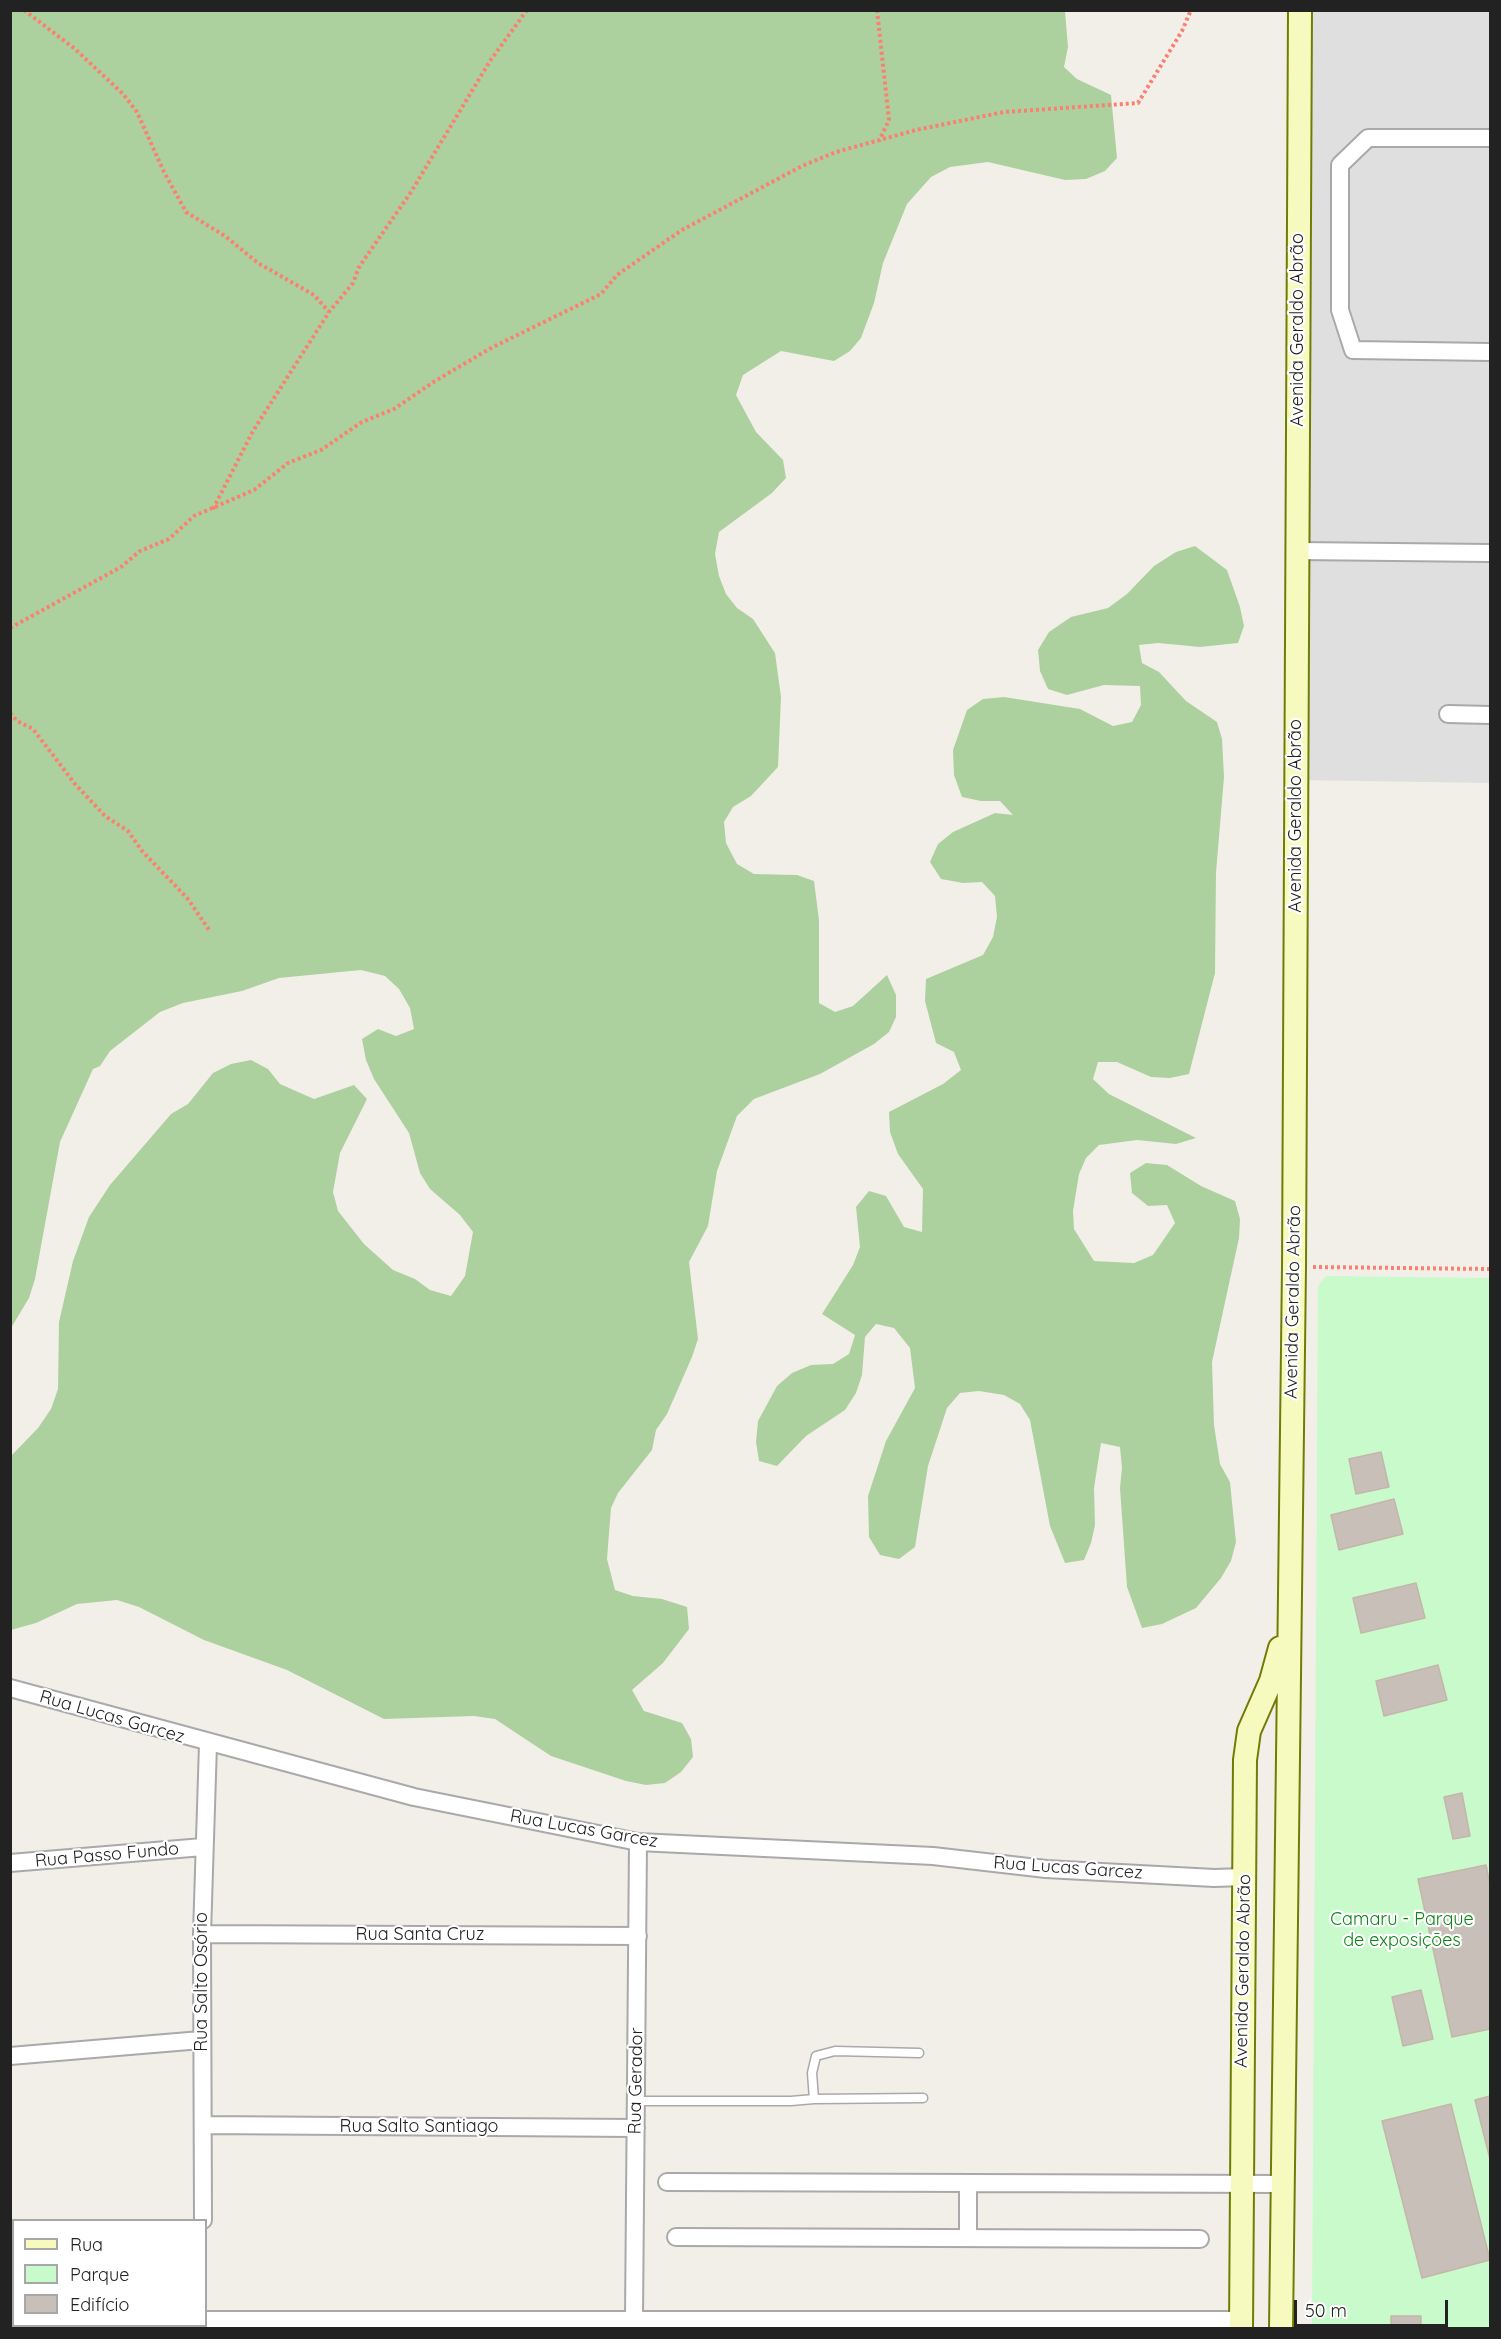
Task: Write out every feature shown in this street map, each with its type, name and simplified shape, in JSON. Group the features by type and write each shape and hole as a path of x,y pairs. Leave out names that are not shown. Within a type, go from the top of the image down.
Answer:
{"main road":[{"name":"Avenida Geraldo Abrão","path":"1281,2328 1294,1267 1300,10"},
{"name":"Avenida Geraldo Abrão","path":"1241,2324 1246,1748 1249,1731 1271,1681 1288,1621"}],"street":[{"path":"1491,138 1368,138 1340,165 1340,310 1353,350 1491,352"},
{"path":"1297,551 1491,553"},
{"path":"1448,714 1491,715"},
{"name":"Rua Lucas Garcez","path":"10,1688 208,1744 414,1797 638,1842 933,1856 1046,1869 1214,1878 1244,1877"},
{"name":"Rua Salto Osório","path":"203,2219 202,1934 208,1744"},
{"name":"Rua Gerador","path":"634,2319 638,1842"},
{"name":"Rua Passo Fundo","path":"10,1863 203,1847"},
{"name":"Rua Santa Cruz","path":"202,1934 638,1936"},
{"path":"10,2056 201,2040"},
{"name":"Rua Salto Santiago","path":"203,2125 636,2128"},
{"path":"668,2182 1282,2184"},
{"path":"968,2184 968,2236"},
{"path":"676,2237 968,2236 1200,2239"},
{"path":"207,2320 634,2319 1241,2324"}],"lane":[{"path":"814,2098 812,2073 816,2056 835,2051 919,2053"},
{"path":"636,2101 791,2102 814,2098 923,2098"}],"path":[{"path":"24,10 75,49 123,94 137,112 164,172 186,212 225,236 258,263 314,295 329,312"},
{"path":"213,509 253,431 329,312 353,283 359,267 411,192 484,71 527,10"},
{"path":"877,10 890,120 879,141"},
{"path":"10,628 121,567 140,551 169,539 194,516 254,490 288,463 321,450 362,422 394,409 435,381 491,348 601,294 617,275 702,219 802,166 836,152 916,130 1004,112 1138,103 1182,31 1191,10"},
{"path":"10,714 17,721 33,729 75,784 105,816 128,831 142,851 188,899 209,930"},
{"path":"1294,1267 1491,1269"}],"shaded area":[{"path":"1300,11 1490,11 1490,783 1296,780"},
{"path":"10,2251 12,2251 12,2327 206,2327 206,2328 11,2328"}],"green space":[{"path":"11,10 1065,11 1068,47 1064,67 1077,79 1111,95 1117,158 1105,171 1086,179 1065,180 988,162 950,167 931,177 907,204 883,263 874,303 861,338 850,351 834,361 781,351 743,375 736,395 756,432 783,460 786,478 772,493 719,532 715,554 719,576 726,594 737,608 753,619 775,653 781,697 778,767 751,796 733,807 724,822 726,843 737,864 754,874 797,875 814,881 819,920 819,1003 835,1012 853,1006 887,975 896,995 896,1017 889,1032 874,1044 820,1074 754,1099 737,1116 717,1171 708,1226 689,1262 698,1339 667,1414 656,1430 652,1450 618,1493 611,1508 607,1559 615,1590 633,1596 662,1599 687,1607 689,1629 663,1663 632,1690 644,1711 682,1723 691,1739 693,1757 681,1772 665,1783 646,1785 626,1781 551,1756 495,1719 474,1716 384,1719 287,1670 204,1640 139,1607 117,1600 77,1604 36,1623 11,1630 11,1456 38,1428 51,1409 58,1389 59,1322 73,1261 89,1217 110,1185 171,1114 188,1104 213,1073 231,1064 251,1060 268,1069 280,1084 314,1099 354,1085 367,1099 340,1153 333,1192 338,1211 364,1244 393,1270 415,1279 430,1290 451,1296 465,1276 473,1232 460,1215 430,1189 420,1173 409,1133 374,1079 366,1060 362,1039 378,1029 396,1036 414,1029 410,1008 399,989 385,976 361,970 279,978 242,991 183,1003 160,1012 110,1051 100,1066 93,1069 60,1142 35,1279 29,1298 11,1328"},
{"path":"1195,546 1227,570 1244,626 1238,643 1200,647 1158,643 1139,645 1142,663 1159,672 1186,701 1217,722 1222,739 1224,777 1216,873 1215,973 1189,1074 1170,1078 1151,1077 1117,1062 1098,1062 1093,1079 1109,1094 1196,1138 1176,1144 1137,1140 1099,1145 1086,1158 1079,1174 1073,1211 1074,1229 1094,1261 1134,1263 1153,1255 1175,1223 1167,1205 1148,1206 1132,1193 1130,1173 1146,1163 1167,1165 1201,1186 1235,1201 1240,1219 1239,1238 1212,1362 1214,1425 1220,1464 1230,1482 1236,1542 1231,1561 1221,1578 1196,1608 1162,1624 1142,1628 1127,1587 1120,1488 1122,1468 1120,1447 1101,1443 1094,1488 1095,1525 1091,1543 1084,1560 1065,1563 1050,1526 1030,1420 1020,1404 1004,1395 979,1391 960,1393 947,1408 928,1466 915,1547 899,1559 880,1555 869,1537 868,1496 886,1441 915,1388 910,1348 894,1328 876,1324 865,1337 862,1375 856,1393 845,1410 806,1436 777,1466 759,1461 756,1442 758,1421 777,1386 792,1373 811,1365 833,1364 849,1354 855,1335 822,1314 853,1265 860,1247 856,1207 869,1191 886,1196 904,1227 922,1232 923,1189 898,1154 890,1132 889,1112 943,1084 961,1070 954,1052 936,1043 925,1001 926,979 983,955 993,937 997,917 995,896 982,882 963,883 941,879 930,862 938,844 953,832 995,813 1013,815 1000,801 981,801 962,797 954,775 953,750 967,710 983,699 1004,697 1080,709 1113,726 1132,722 1141,705 1140,686 1104,685 1067,695 1048,689 1040,671 1038,650 1049,632 1071,617 1108,608 1127,594 1154,566 1176,552"},
{"name":"Camaru - Parque de exposições","path":"1326,1276 1490,1278 1490,2328 1312,2328 1318,1286"}],"building":[{"path":"1381,1452 1389,1487 1356,1494 1349,1459"},
{"path":"1394,1499 1403,1534 1339,1550 1331,1515"},
{"path":"1416,1583 1425,1618 1361,1633 1353,1598"},
{"path":"1438,1665 1447,1700 1384,1716 1376,1681"},
{"path":"1462,1793 1470,1836 1453,1839 1444,1797"},
{"path":"1486,1865 1490,1885 1490,2029 1452,2037 1418,1879"},
{"path":"1421,1990 1433,2039 1403,2046 1392,1997"},
{"path":"1490,2096 1490,2159 1475,2100"},
{"path":"1451,2104 1490,2260 1422,2278 1382,2121"},
{"path":"1391,2316 1421,2316 1421,2328 1391,2328"},
{"path":"1356,2325 1387,2325 1387,2328 1356,2328"}]}
